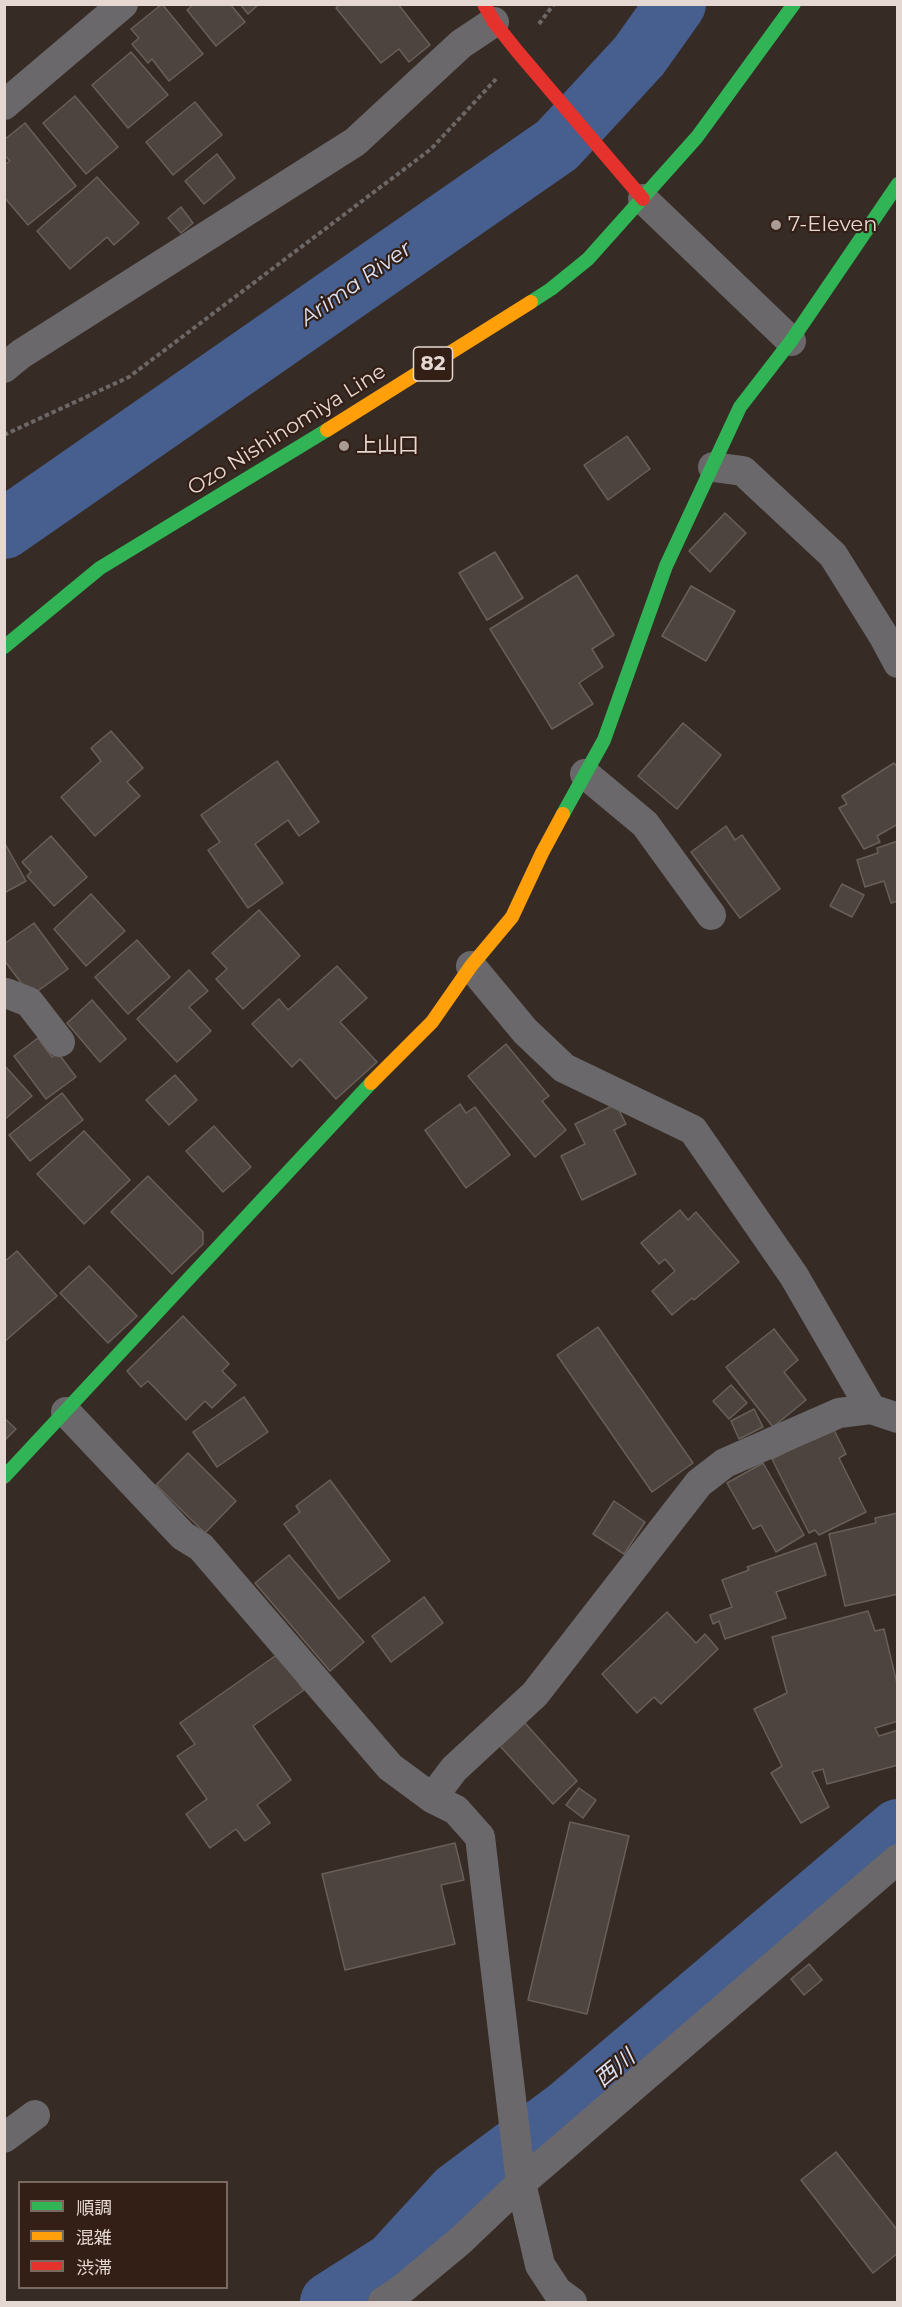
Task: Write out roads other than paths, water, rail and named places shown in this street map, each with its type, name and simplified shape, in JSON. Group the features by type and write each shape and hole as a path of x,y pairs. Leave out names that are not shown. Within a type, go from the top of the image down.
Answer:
{"street":[{"path":"4,105 123,4"},
{"name":"Ozo Nishinomiya Line","path":"4,647 100,568 367,406 551,290 588,259 638,192 697,137 794,4"},
{"path":"10,352 355,142 461,44 489,13 638,192 791,341"},
{"path":"4,1477 385,1068 432,1022 471,966 512,917 542,853 604,740 666,566 740,408 791,341 897,184"},
{"path":"713,467 743,471 833,555 883,635 897,663"},
{"path":"585,774 645,824 711,915"},
{"path":"471,966 525,1031 564,1068 693,1130 794,1276 884,1413"},
{"path":"4,994 29,1002 60,1042"},
{"path":"66,1412 183,1536 201,1547 390,1767 432,1798 456,1810 480,1837 519,2176 540,2265 557,2291 572,2302"},
{"path":"432,1798 454,1769 535,1694 699,1483 725,1463 838,1413 884,1413"},
{"path":"383,2302 460,2241 519,2176 897,1859"},
{"path":"4,2138 35,2115"}],"waterway":[{"name":"Arima River","path":"4,529 557,145 639,56 676,4"},
{"name":"西川","path":"330,2302 393,2262 457,2192 567,2110 898,1829"}],"place":[{"name":"7-Eleven","path":"776,225"},
{"name":"上山口","path":"344,446"}]}
